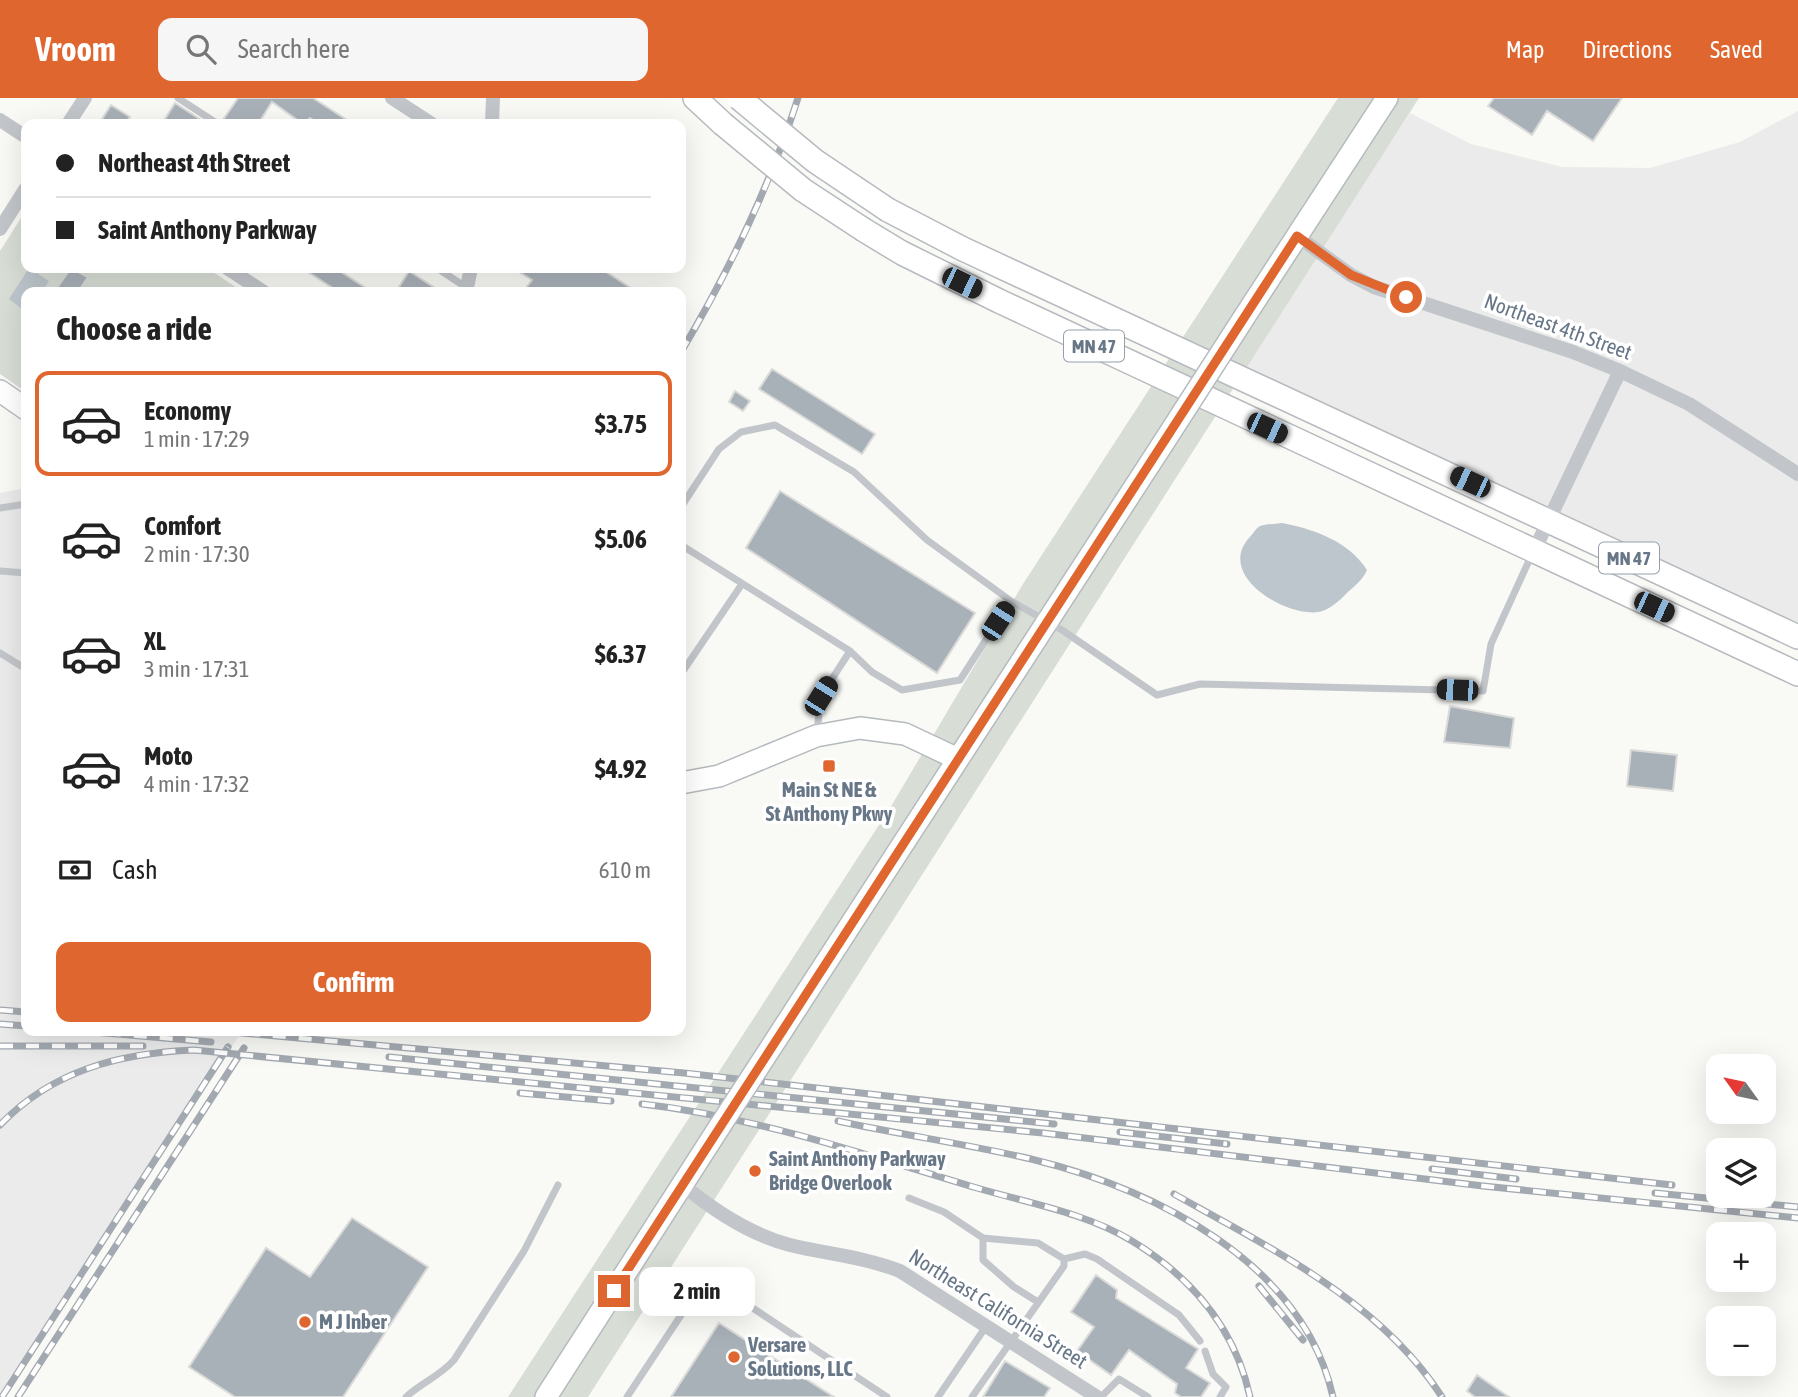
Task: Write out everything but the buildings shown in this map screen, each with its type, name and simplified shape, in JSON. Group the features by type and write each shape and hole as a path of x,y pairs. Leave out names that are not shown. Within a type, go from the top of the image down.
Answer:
{"main road":[{"name":"MN 47","path":"695,98 803,190 901,253 1798,674"},
{"name":"MN 47","path":"739,98 815,161 888,209 952,243 1798,637"}],"street":[{"path":"71,119 85,98"},
{"path":"392,98 424,119"},
{"path":"492,119 494,98"},
{"path":"546,1397 1387,98"},
{"path":"0,120 21,134"},
{"path":"0,229 21,196"},
{"name":"Northeast 4th Street","path":"1297,236 1351,275 1374,287 1573,352 1620,371 1689,404 1798,474"},
{"path":"235,273 256,287"},
{"path":"1534,551 1620,371"},
{"path":"0,391 21,406"},
{"path":"686,782 719,776 816,736 860,728 905,734 958,758"},
{"name":"Northeast California Street","path":"683,1185 739,1223 789,1244 876,1261 900,1271 1099,1397"}],"lane":[{"path":"178,98 210,119"},
{"path":"444,273 463,287"},
{"path":"686,499 719,449 741,432 775,425 854,472 927,540 1011,601 1062,630 1157,695 1200,684 1482,691 1491,644 1534,551"},
{"path":"0,508 21,505"},
{"path":"686,548 850,652 873,672 902,690 960,680 1011,601"},
{"path":"0,571 21,572"},
{"path":"686,667 742,584"},
{"path":"816,736 821,696 850,652"},
{"path":"0,653 21,666"},
{"path":"406,1397 421,1383 442,1374 454,1360 524,1251 558,1185"},
{"path":"909,1198 944,1212 983,1238 1038,1243 1064,1259 1085,1254 1097,1259 1178,1315 1200,1341"},
{"path":"983,1238 983,1260 1014,1287 1038,1301"},
{"path":"972,1397 1064,1265 1064,1259"},
{"path":"627,1397 689,1303 736,1297 887,1397"},
{"path":"938,1397 988,1325"},
{"path":"1205,1352 1213,1374 1226,1387 1220,1397"},
{"path":"1099,1397 1119,1379 1148,1397"}],"shaded area":[{"path":"1338,98 1419,98 588,1397 508,1397 890,808 1023,584"},
{"path":"1798,111 1798,623 1242,367 1410,113 1471,144 1562,167 1650,168 1740,142"},
{"path":"21,218 21,273 214,273 236,287 21,287 21,389 0,374 0,251"},
{"path":"26,273 37,273 49,281 45,287 21,287 21,308 9,299"},
{"path":"21,489 21,1036 239,1036 0,1397 0,493"},
{"path":"1282,523 1318,533 1340,544 1359,560 1367,570 1365,574 1340,600 1322,611 1304,612 1273,601 1248,579 1241,566 1241,552 1259,527"}],"railway":[{"path":"686,343 747,229 798,98"},
{"path":"0,1010 21,1012"},
{"path":"0,1024 21,1026"},
{"path":"141,1036 211,1042"},
{"path":"276,1036 684,1073 1672,1185"},
{"path":"0,1046 143,1046"},
{"path":"2,1397 228,1047"},
{"path":"18,1397 244,1048"},
{"path":"0,1125 42,1091 89,1068 140,1055 194,1050 1043,1133 1483,1186 1798,1218"},
{"path":"389,1057 1054,1124"},
{"path":"520,1093 611,1101"},
{"path":"642,1104 727,1118 811,1139 1056,1210 1114,1231 1173,1271 1208,1307 1234,1349 1250,1397"},
{"path":"838,1121 1031,1159 1078,1172 1173,1212 1217,1239 1257,1270 1290,1307 1316,1349 1333,1397"},
{"path":"1120,1132 1227,1144"},
{"path":"1432,1169 1516,1179"},
{"path":"1655,1193 1798,1207"},
{"path":"1174,1194 1285,1257 1355,1305 1387,1332 1417,1363 1442,1397"},
{"path":"1259,1286 1303,1340"}],"place":[{"name":"Main St NE & St Anthony Pkwy","path":"829,766"},
{"name":"Saint Anthony Parkway Bridge Overlook","path":"755,1171"},
{"name":"M J Inber","path":"305,1322"},
{"name":"Versare Solutions, LLC","path":"734,1357"}],"route":[{"path":"614,1291 1297,236 1351,275 1374,287 1406,297"}]}
